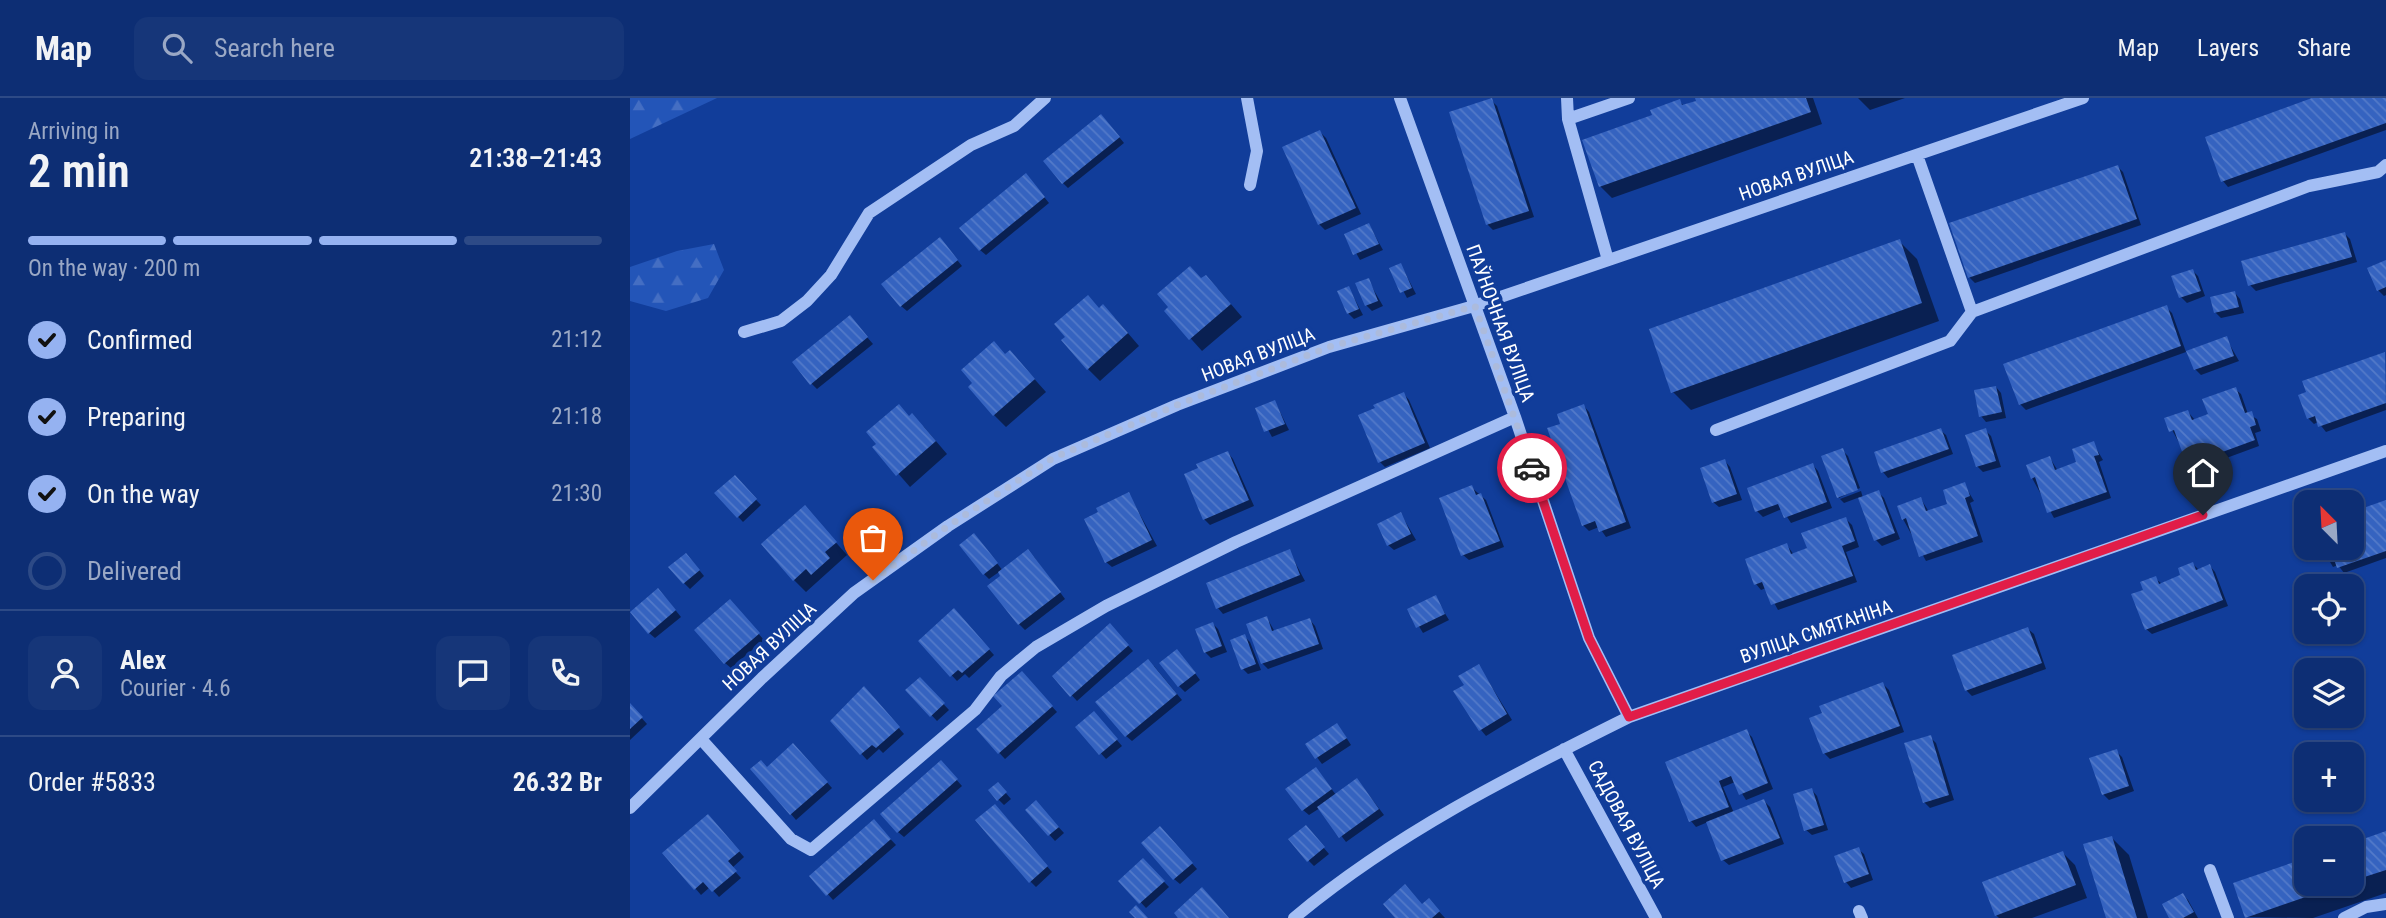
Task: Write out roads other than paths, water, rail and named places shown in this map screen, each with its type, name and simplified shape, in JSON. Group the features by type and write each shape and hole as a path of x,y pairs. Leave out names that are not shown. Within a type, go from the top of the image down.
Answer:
{"street":[{"path":"744,332 781,321 807,301 831,275 869,213 971,145 1014,125 1045,98"},
{"path":"1247,98 1257,151 1250,185"},
{"name":"ПАЎНОЧНАЯ ВУЛІЦА","path":"1400,98 1514,417 1589,638 1629,717"},
{"path":"1567,98 1568,119 1608,260"},
{"path":"1568,119 1629,98"},
{"name":"НОВАЯ ВУЛІЦА","path":"630,808 762,678 854,593 948,526 1053,458 1177,405 1329,347 1475,306 2083,98"},
{"path":"1917,155 1972,312"},
{"path":"1716,430 1950,341 1972,312 2309,186 2378,172 2386,165"},
{"path":"702,739 791,839 811,850 975,710 1001,676 1036,647 1106,606 1236,542 1514,417"},
{"name":"ВУЛІЦА СМЯТАНІНА","path":"1294,918 1372,856 1564,749 1629,717 2386,451"},
{"name":"САДОВАЯ ВУЛІЦА","path":"1564,749 1656,918"},
{"path":"2210,870 2228,918"},
{"path":"2344,918 2366,907 2386,904"}]}
